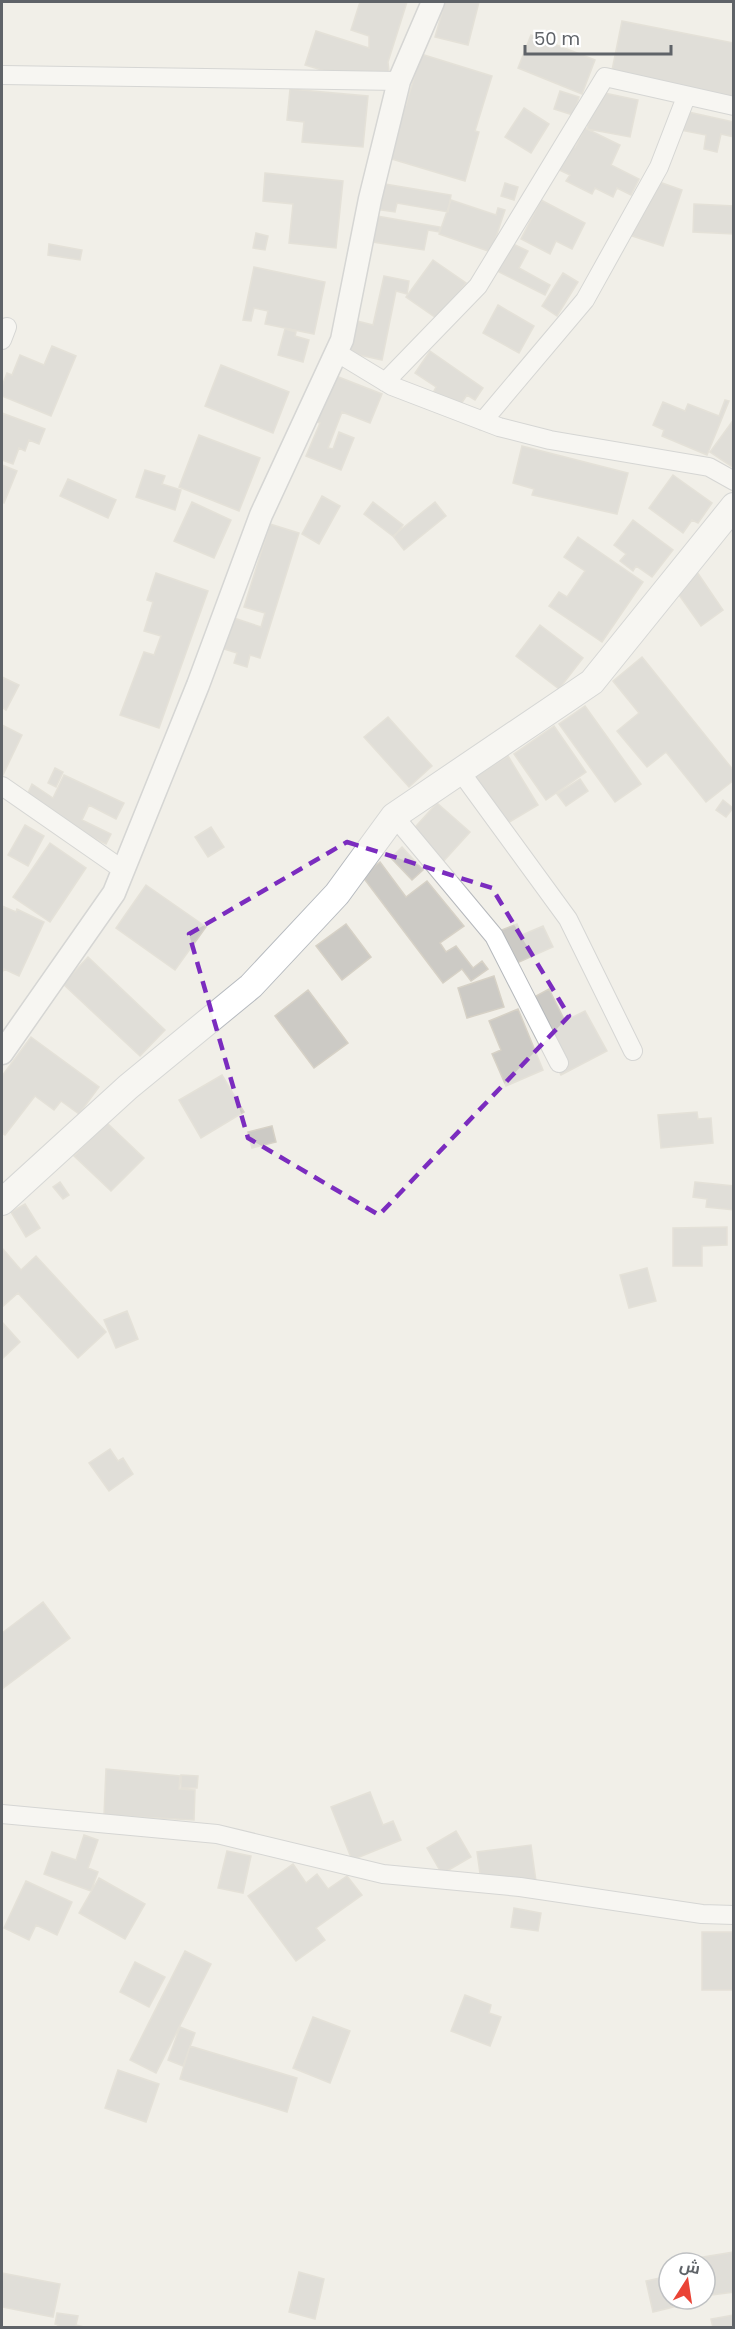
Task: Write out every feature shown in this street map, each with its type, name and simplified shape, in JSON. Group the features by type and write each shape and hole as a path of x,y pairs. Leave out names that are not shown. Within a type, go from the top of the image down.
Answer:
{"main road":[{"path":"2,1203 128,1087 250,986 337,894 394,816 592,682 734,506"}],"street":[{"path":"2,1053 114,893 198,685 261,515 342,339 370,199 399,81 433,2"},
{"path":"2,75 399,81"},
{"path":"385,382 478,286 605,77 734,106"},
{"path":"483,421 585,300 659,167 686,97"},
{"path":"336,352 385,382 451,411 550,440 709,466 734,480"},
{"path":"460,771 568,920 633,1051"},
{"path":"2,786 123,870"},
{"path":"394,816 494,936 559,1063"},
{"path":"2,1814 217,1834 383,1874 520,1887 702,1914 734,1915"}],"highlighted area":[{"path":"347,842 492,888 569,1016 379,1215 248,1138 189,934"}],"building":[{"path":"360,2 407,2 388,62 389,72 335,74 305,65 316,31 369,48 369,36 351,30"},
{"path":"445,2 479,2 468,45 435,37"},
{"path":"622,21 734,43 734,98 610,80"},
{"path":"531,35 595,60 582,94 518,68"},
{"path":"421,54 492,76 475,131 479,132 465,181 385,157 402,104 406,105"},
{"path":"290,89 368,96 363,147 302,142 304,122 287,120"},
{"path":"560,91 579,97 573,115 554,109"},
{"path":"595,91 638,100 630,137 587,129"},
{"path":"524,108 549,124 531,153 505,137"},
{"path":"684,111 734,122 734,137 721,134 717,152 704,149 706,135 680,130"},
{"path":"585,128 620,145 611,165 639,179 631,195 617,188 613,197 595,188 592,194 566,181 570,175 557,169 569,144 575,147"},
{"path":"265,173 343,181 336,248 289,243 293,204 263,201"},
{"path":"648,178 682,190 663,246 629,235"},
{"path":"379,183 451,195 448,212 397,203 395,212 375,209"},
{"path":"505,183 518,187 514,200 501,196"},
{"path":"451,200 496,215 498,208 505,210 491,252 439,234"},
{"path":"541,200 585,223 572,249 556,241 550,254 521,239"},
{"path":"694,204 734,206 734,234 693,232"},
{"path":"377,216 440,227 439,232 428,230 424,250 373,242"},
{"path":"256,233 268,236 265,250 253,248"},
{"path":"509,242 528,251 519,268 550,285 545,295 495,270"},
{"path":"49,244 82,250 80,260 48,255"},
{"path":"433,260 466,283 439,320 406,297"},
{"path":"254,267 325,282 314,334 265,324 268,311 254,308 251,321 243,320"},
{"path":"563,273 578,282 557,316 542,306"},
{"path":"384,276 409,281 407,294 396,291 382,360 350,353 357,321 373,325"},
{"path":"498,305 534,326 519,353 483,333"},
{"path":"285,329 296,332 295,336 309,340 303,362 278,355"},
{"path":"52,346 76,356 51,416 2,396 2,386 7,373 12,375 20,355 44,365"},
{"path":"430,351 483,388 475,400 467,395 457,410 433,393 436,387 415,373"},
{"path":"221,365 289,392 273,433 205,406"},
{"path":"331,374 382,394 370,423 342,412 328,448 333,449 339,432 354,438 341,470 306,456 320,423 313,421"},
{"path":"725,400 729,401 707,455 662,436 664,430 653,425 663,402 685,411 688,404 719,416"},
{"path":"2,413 45,429 39,444 29,440 25,451 19,448 13,464 2,460"},
{"path":"734,419 734,468 710,452"},
{"path":"199,435 260,458 239,511 179,487"},
{"path":"522,446 628,473 617,514 532,495 534,489 513,483"},
{"path":"2,465 17,471 4,503 2,502"},
{"path":"145,470 165,476 162,484 181,490 175,510 136,497"},
{"path":"673,475 712,503 698,523 692,520 683,533 649,508"},
{"path":"68,479 116,500 108,518 60,496"},
{"path":"322,496 340,506 319,544 302,534"},
{"path":"192,502 231,520 214,558 174,541"},
{"path":"373,502 403,525 394,537 364,514"},
{"path":"435,502 446,516 404,550 393,536"},
{"path":"633,520 673,550 652,577 636,566 633,571 620,561 626,554 614,545"},
{"path":"270,524 299,533 260,658 250,655 247,667 234,663 237,653 224,649 234,618 261,627 265,613 244,607"},
{"path":"578,537 643,582 602,642 549,606 559,592 567,597 585,571 564,557"},
{"path":"697,572 723,610 701,626 674,588"},
{"path":"156,573 208,591 159,728 120,715 144,652 154,655 161,636 144,631 153,602 147,600"},
{"path":"540,625 583,658 559,689 516,656"},
{"path":"642,657 734,771 734,780 706,802 666,752 647,767 617,731 639,713 613,681"},
{"path":"2,677 19,685 6,710 2,707"},
{"path":"585,706 641,784 615,802 559,724"},
{"path":"388,717 432,766 409,787 364,737"},
{"path":"2,725 22,735 2,777"},
{"path":"554,726 586,772 546,800 514,754"},
{"path":"508,756 538,805 496,830 466,782"},
{"path":"55,768 63,772 56,787 48,783"},
{"path":"64,775 124,803 116,819 89,805 82,820 111,834 106,844 23,804 32,784 53,798"},
{"path":"580,779 588,791 566,806 557,794"},
{"path":"723,800 733,808 726,817 716,810"},
{"path":"437,803 470,832 441,864 408,835"},
{"path":"25,825 44,836 28,866 8,855"},
{"path":"211,827 224,847 208,857 195,837"},
{"path":"50,843 86,868 50,922 13,897"},
{"path":"402,847 423,870 412,880 391,858"},
{"path":"380,862 406,897 427,881 464,926 440,943 446,952 456,946 473,968 482,961 488,969 471,981 462,969 443,983 362,876"},
{"path":"146,885 206,927 175,970 116,928"},
{"path":"2,906 16,912 17,909 44,922 19,976 4,969 2,973"},
{"path":"346,924 371,957 342,980 316,946"},
{"path":"517,924 522,935 543,926 553,947 508,967 494,933"},
{"path":"88,957 165,1030 140,1056 63,984"},
{"path":"494,976 504,1007 467,1018 458,988"},
{"path":"549,989 565,1021 585,1011 607,1051 561,1075 523,1003"},
{"path":"308,990 348,1043 314,1068 275,1016"},
{"path":"518,1009 543,1070 506,1086 492,1054 501,1050 489,1021"},
{"path":"31,1037 99,1087 79,1114 61,1101 54,1110 35,1096 5,1135 2,1133 2,1076"},
{"path":"222,1075 244,1112 201,1138 179,1100"},
{"path":"697,1112 698,1119 711,1118 713,1143 661,1148 658,1115"},
{"path":"106,1122 144,1158 111,1191 74,1156"},
{"path":"272,1126 276,1142 252,1148 248,1132"},
{"path":"60,1182 69,1195 63,1199 53,1187"},
{"path":"695,1182 734,1186 734,1210 706,1207 707,1199 693,1197"},
{"path":"25,1204 40,1228 26,1237 11,1212"},
{"path":"727,1227 727,1245 702,1246 702,1266 673,1266 673,1228"},
{"path":"2,1248 21,1270 36,1256 106,1332 78,1358 18,1293 2,1307"},
{"path":"647,1268 656,1301 629,1308 620,1275"},
{"path":"127,1311 138,1339 116,1348 104,1320"},
{"path":"2,1322 20,1342 2,1359"},
{"path":"110,1449 118,1461 123,1458 133,1474 109,1491 89,1463"},
{"path":"43,1602 70,1638 2,1689 2,1633"},
{"path":"106,1769 180,1776 179,1789 195,1790 194,1820 104,1815"},
{"path":"181,1775 198,1776 197,1788 181,1788"},
{"path":"370,1792 383,1825 393,1821 401,1840 352,1860 331,1807"},
{"path":"456,1831 471,1857 442,1874 427,1848"},
{"path":"84,1835 98,1840 88,1868 98,1872 91,1891 44,1874 52,1852 76,1860"},
{"path":"531,1845 536,1881 482,1888 477,1852"},
{"path":"227,1851 251,1856 243,1893 218,1888"},
{"path":"293,1864 306,1883 317,1874 328,1889 347,1876 362,1895 316,1928 325,1940 296,1961 248,1896"},
{"path":"99,1878 145,1904 125,1939 79,1913"},
{"path":"26,1881 72,1902 57,1935 36,1925 29,1940 4,1928"},
{"path":"514,1908 541,1913 538,1931 511,1927"},
{"path":"702,1932 734,1932 734,1990 702,1990"},
{"path":"185,1951 211,1964 156,2073 130,2060"},
{"path":"135,1962 165,1977 149,2007 120,1992"},
{"path":"465,1995 491,2005 489,2013 501,2017 490,2046 451,2031"},
{"path":"313,2017 350,2031 330,2083 293,2068"},
{"path":"180,2027 195,2033 183,2066 168,2060"},
{"path":"190,2046 297,2078 287,2112 180,2079"},
{"path":"118,2070 159,2084 146,2122 105,2108"},
{"path":"734,2252 734,2292 717,2294 717,2255"},
{"path":"299,2272 324,2279 315,2319 289,2312"},
{"path":"2,2273 60,2284 53,2317 2,2307"},
{"path":"657,2279 657,2311 653,2312 646,2281"},
{"path":"57,2313 78,2316 76,2325 88,2328 57,2328 58,2325 55,2324"},
{"path":"734,2315 734,2328 713,2328 711,2319"}]}
